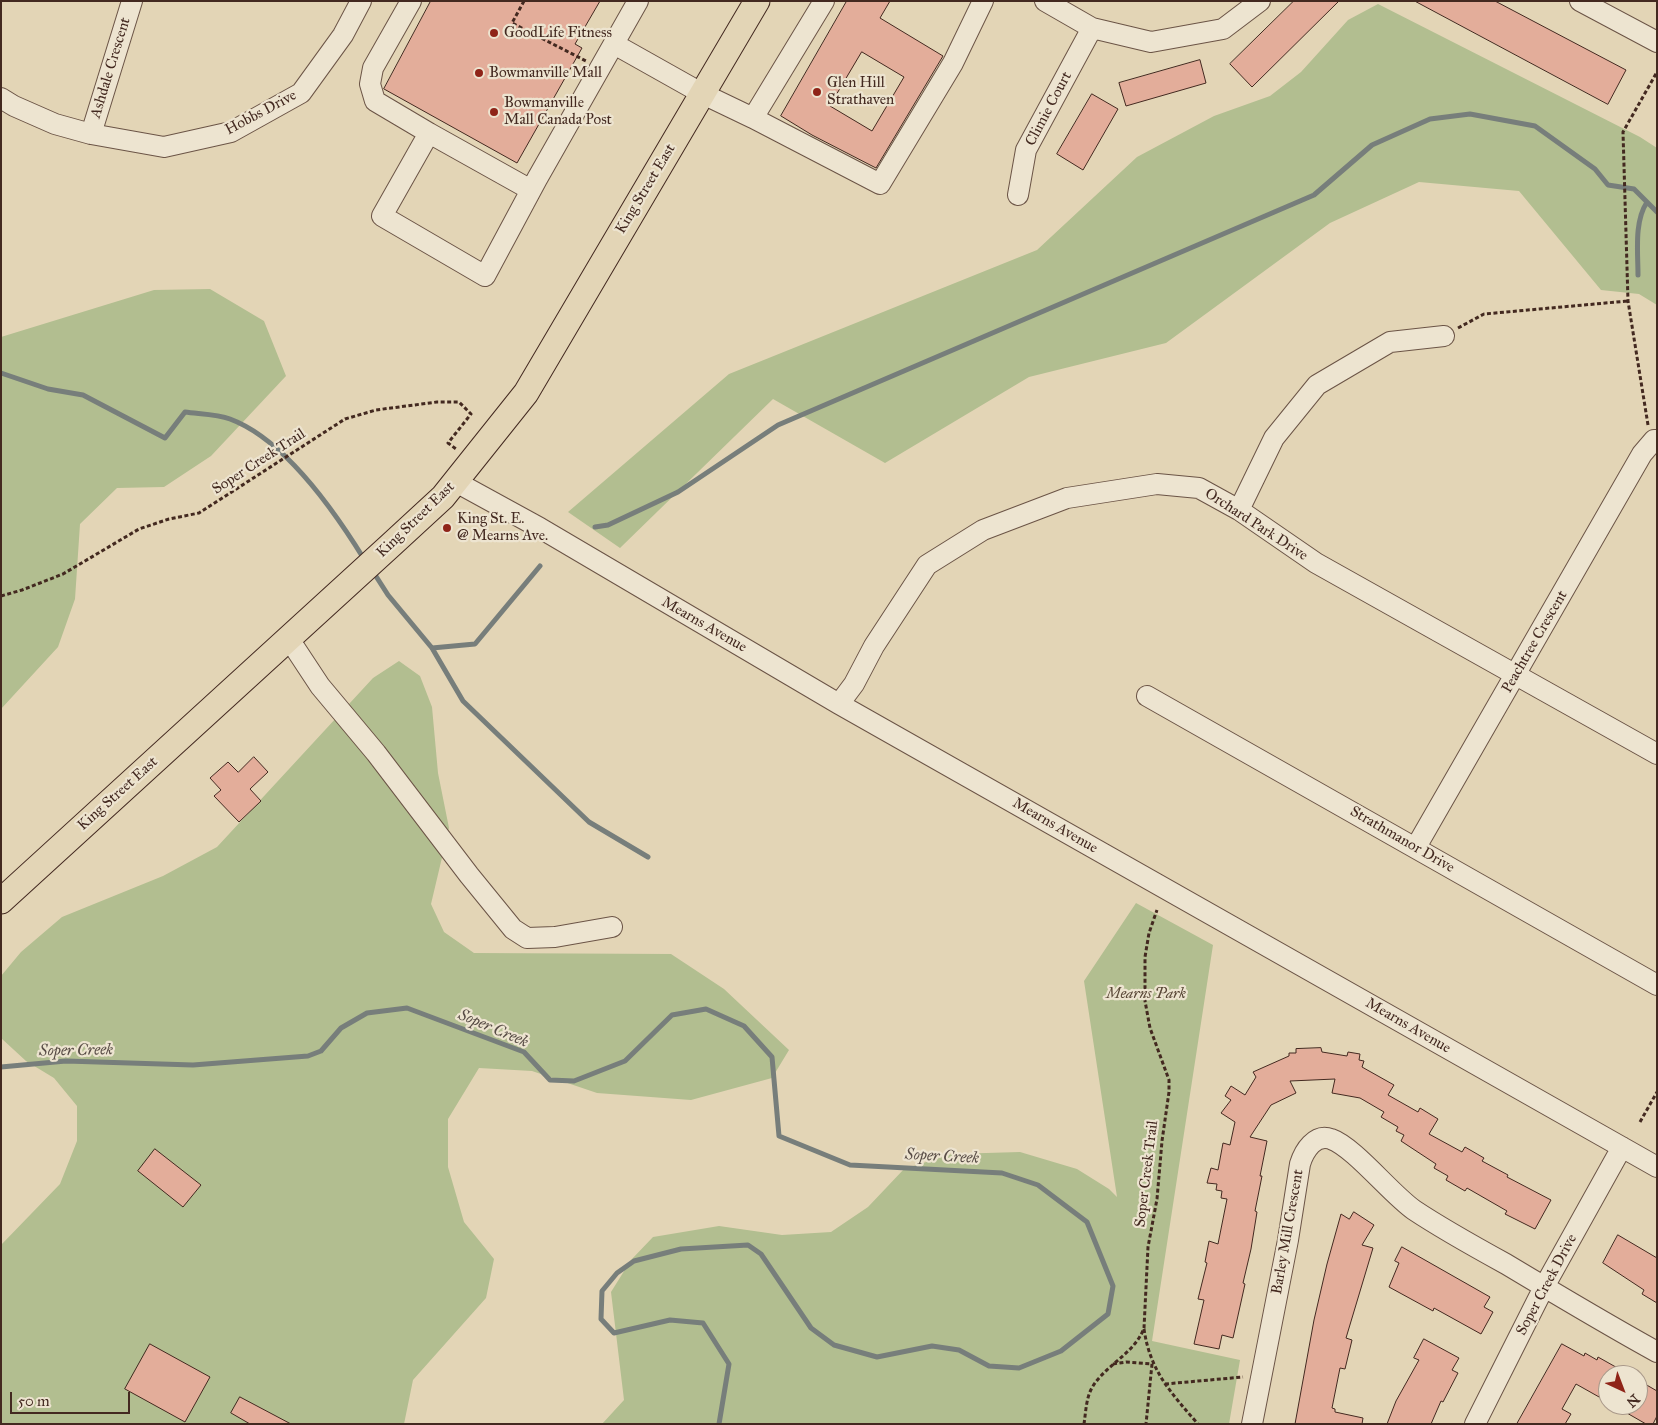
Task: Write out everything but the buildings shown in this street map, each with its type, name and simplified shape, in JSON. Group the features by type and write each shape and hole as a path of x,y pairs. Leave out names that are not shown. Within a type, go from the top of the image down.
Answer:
{"main road":[{"name":"King Street East","path":"1,901 289,639 443,497 456,482 526,393 757,1"}],"street":[{"name":"Ashdale Crescent","path":"91,134 132,1"},
{"name":"Hobbs Drive","path":"1,98 14,106 55,124 91,134 164,147 231,132 301,93 342,35 361,1"},
{"path":"411,1 373,68 370,84 375,101 531,190"},
{"path":"429,133 382,216 486,276 531,190 638,1"},
{"path":"753,118 824,1"},
{"path":"1045,1 1092,28 1150,42 1222,29 1260,1"},
{"path":"1580,1 1657,42"},
{"path":"614,44 703,94 880,184 953,63 983,2"},
{"name":"Climie Court","path":"1018,195 1026,150 1092,28"},
{"path":"1239,510 1274,438 1317,385 1390,342 1444,336"},
{"name":"Peachtree Crescent","path":"1416,848 1642,454 1655,440"},
{"name":"Mearns Avenue","path":"456,482 540,528 839,704 1657,1167"},
{"name":"Orchard Park Drive","path":"839,704 854,684 874,646 927,566 983,530 1067,498 1157,484 1199,488 1239,510 1316,563 1657,754"},
{"path":"289,639 320,686 376,753 469,875 513,929 527,938 555,937 612,927"},
{"name":"Strathmanor Drive","path":"1147,696 1657,985"},
{"name":"Barley Mill Crescent","path":"1252,1424 1288,1240 1300,1164 1303,1153 1317,1140 1325,1137 1333,1139 1346,1148 1414,1210 1544,1287"},
{"name":"Soper Creek Drive","path":"1475,1424 1544,1287 1622,1148"},
{"path":"1544,1287 1657,1352"}],"path":[{"path":"524,1 512,23 577,58 601,67"},
{"path":"1655,440 1646,421 1628,301 1626,179 1623,132 1657,72"},
{"path":"1444,336 1484,314 1628,301"},
{"name":"Soper Creek Trail","path":"1,596 63,574 139,529 169,519 199,513 345,419 376,410 437,402 459,402 471,414 448,443 472,460"},
{"name":"Soper Creek Trail","path":"1152,1364 1144,1328 1148,1247 1157,1199 1169,1092 1169,1080 1150,1028 1145,1001 1145,957 1148,933 1157,910"},
{"path":"1640,1122 1657,1092"},
{"path":"1084,1424 1088,1397 1092,1386 1138,1340 1144,1328"},
{"path":"1110,1366 1126,1362 1152,1364"},
{"path":"1152,1364 1164,1384 1198,1424"},
{"path":"1146,1424 1152,1364"},
{"path":"1164,1384 1240,1376 1259,1381"}],"green space":[{"path":"1378,4 1640,137 1657,148 1657,305 1639,294 1601,290 1519,191 1419,182 1330,223 1166,343 1029,377 885,463 773,399 620,548 568,512 729,374 1037,250 1137,157 1214,116 1270,96 1301,72 1348,20"},
{"path":"210,289 264,321 286,376 211,456 164,487 117,488 80,524 75,599 58,647 1,709 1,337 154,290"},
{"path":"399,661 420,676 432,707 438,773 449,828 431,904 444,932 474,953 671,954 724,989 789,1050 772,1078 691,1100 597,1093 532,1071 479,1068 448,1119 448,1167 464,1222 494,1259 486,1298 413,1380 404,1424 1,1424 1,1245 60,1184 77,1141 77,1106 54,1078 26,1061 1,1038 1,976 21,952 62,917 163,876 217,847 373,678"},
{"name":"Mearns Park","path":"1136,903 1213,945 1152,1341 1240,1360 1229,1424 602,1424 624,1400 611,1292 631,1260 653,1237 719,1226 782,1235 831,1232 868,1207 904,1169 952,1154 1020,1152 1077,1169 1109,1189 1117,1197 1084,981"}],"waterway":[{"path":"595,527 608,525 678,492 778,425 1314,195 1372,145 1430,119 1470,114 1535,126 1595,169 1608,185 1634,189 1657,212"},
{"path":"1638,275 1638,228 1647,202"},
{"path":"1,373 48,389 83,395 165,438 185,412 225,417 250,429 270,443 306,479 323,499 364,559"},
{"path":"432,648 475,644 540,566"},
{"path":"372,570 388,595 432,648 463,701 589,822 648,857"},
{"name":"Soper Creek","path":"1,1067 66,1061 193,1065 308,1056 321,1051 341,1028 367,1013 407,1008 524,1052 550,1080 574,1081 625,1061 672,1015 706,1009 744,1026 772,1057 779,1136 850,1165 1002,1173 1038,1185 1087,1222 1113,1286 1108,1314 1061,1351 1019,1368 989,1366 959,1350 932,1346 877,1357 834,1345 811,1328 761,1254 748,1245 681,1249 634,1261 617,1273 602,1291 601,1319 614,1333 670,1320 703,1323 729,1364 719,1424"}],"place":[{"name":"GoodLife Fitness","path":"494,33"},
{"name":"Bowmanville Mall","path":"479,73"},
{"name":"Glen Hill Strathaven","path":"817,92"},
{"name":"Bowmanville Mall Canada Post","path":"494,112"},
{"name":"King St. E. @ Mearns Ave.","path":"447,528"}]}
